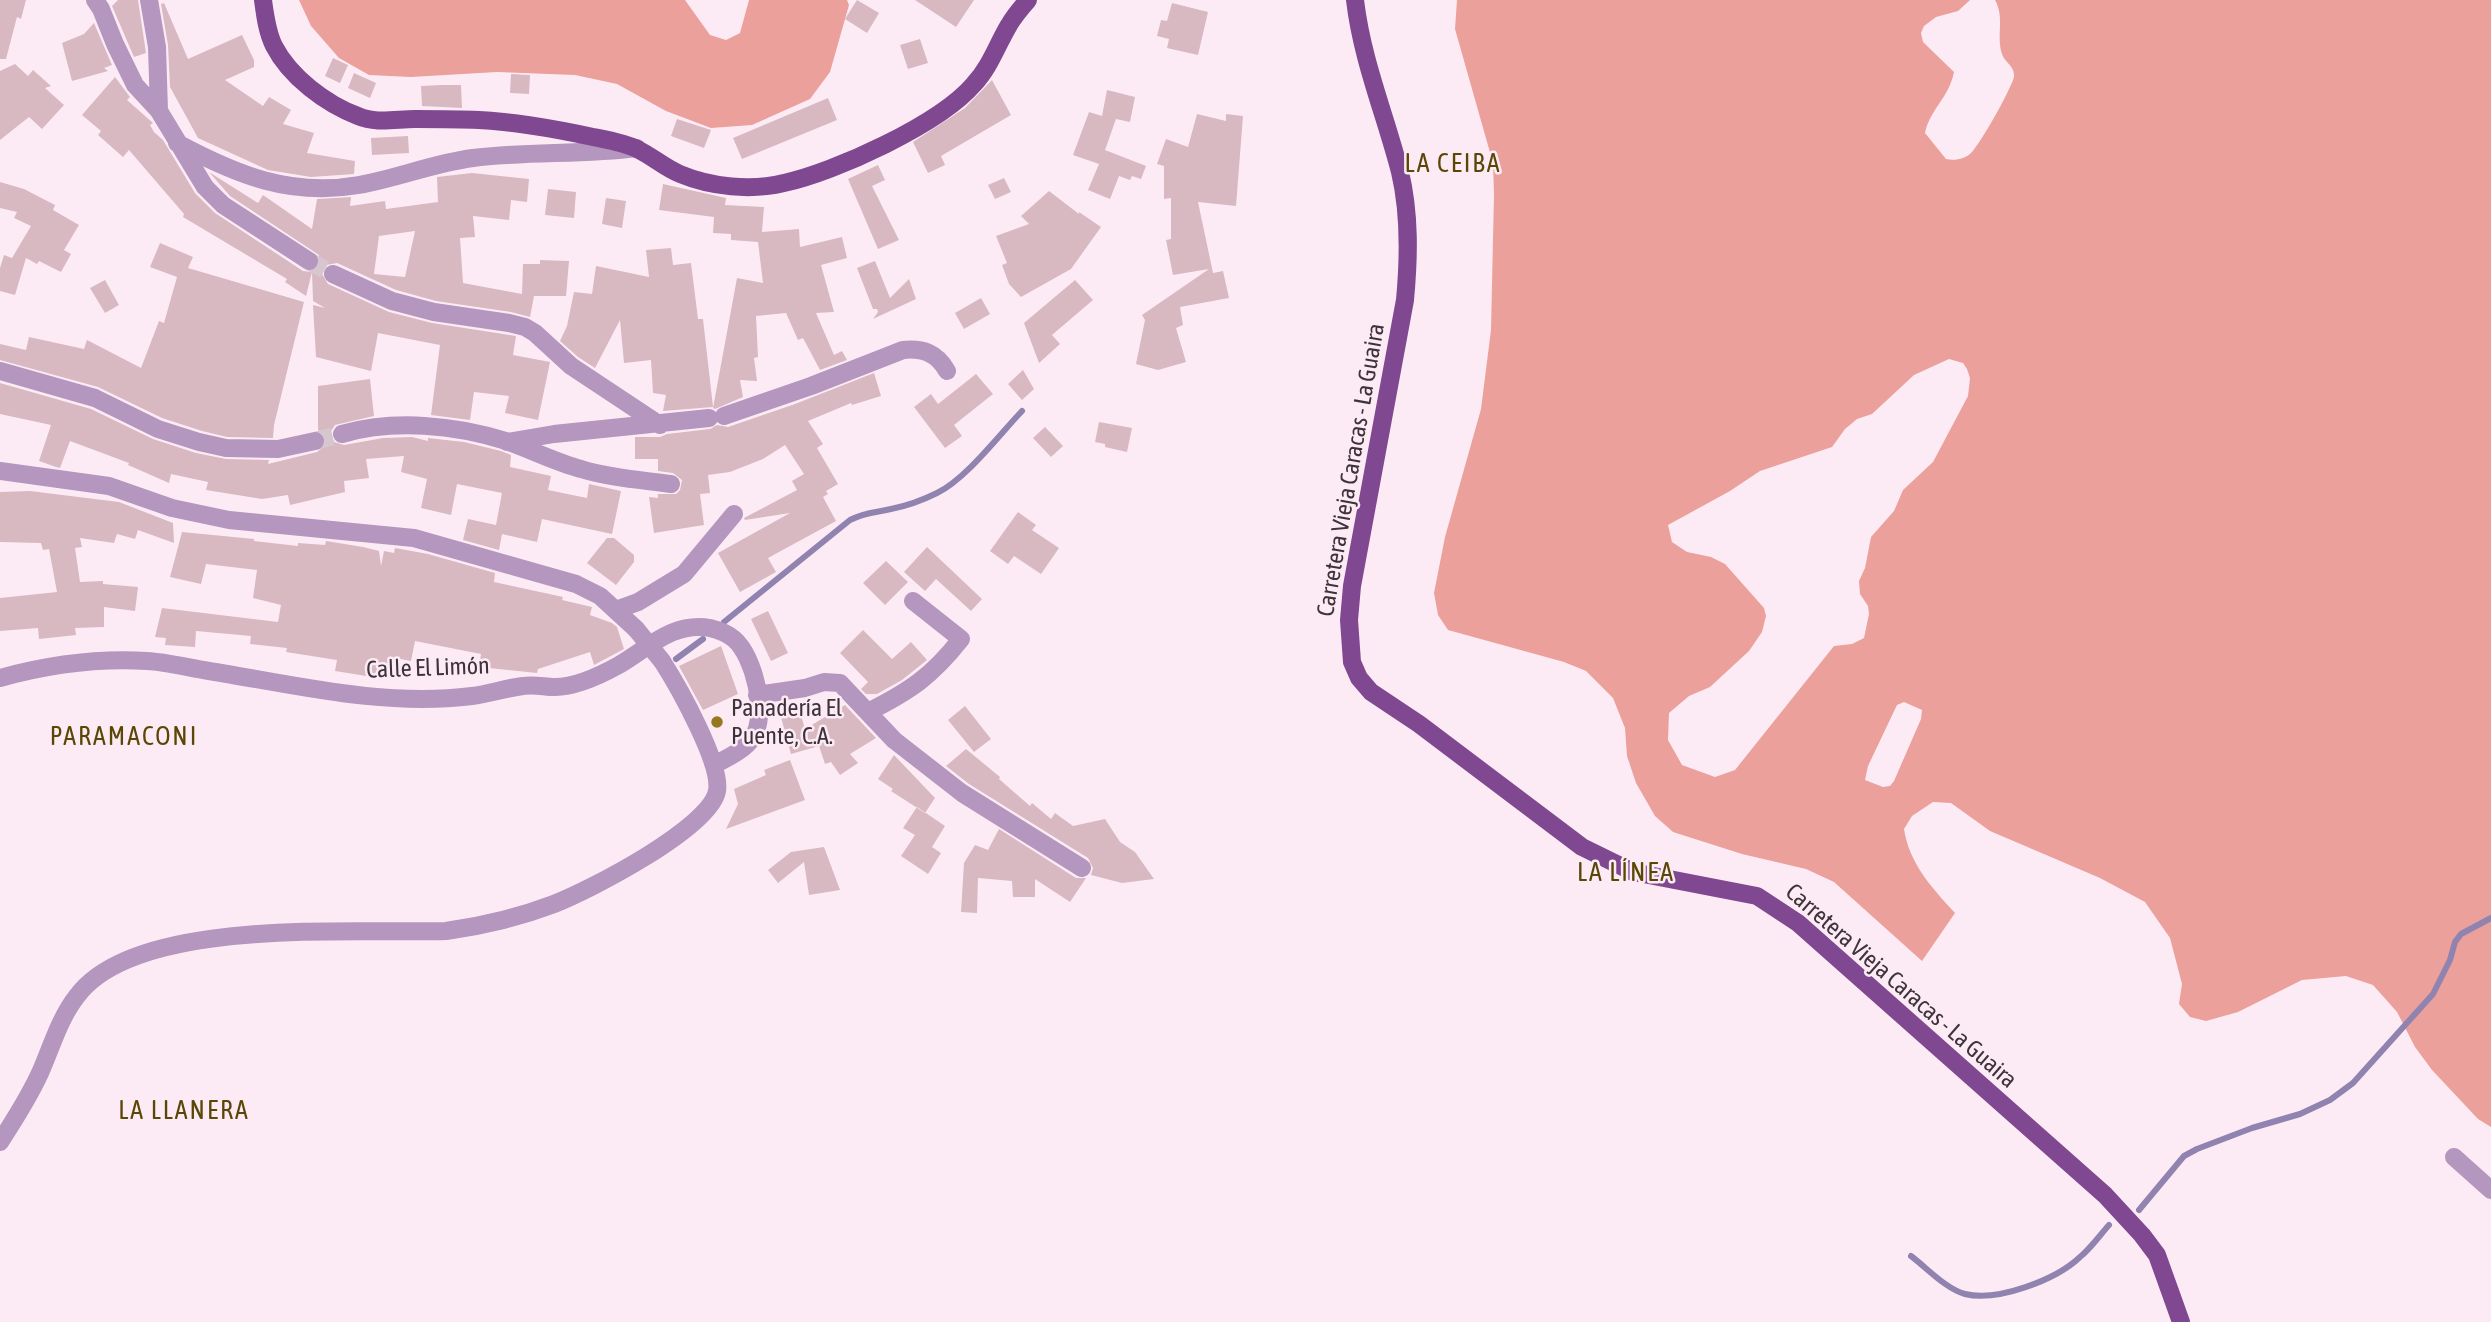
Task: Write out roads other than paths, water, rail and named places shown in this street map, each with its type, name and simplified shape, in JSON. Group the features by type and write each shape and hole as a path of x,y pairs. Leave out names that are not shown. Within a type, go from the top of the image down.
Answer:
{"main road":[{"path":"263,0 267,27 274,46 289,67 310,87 360,118 381,121 480,120 550,128 637,148 678,174 730,186 783,184 811,174 876,148 954,104 974,85 989,65 1009,24 1028,0"},
{"name":"Carretera Vieja Caracas - La Guaira","path":"1355,0 1365,58 1399,171 1406,214 1408,262 1405,300 1352,586 1349,642 1352,662 1359,678 1371,692 1419,724 1582,847 1607,861 1633,872 1757,896 1798,923 2105,1195 2157,1255 2181,1322"}],"street":[{"path":"95,0 102,9 135,85 159,111 205,187 223,205 309,261"},
{"path":"149,0 158,47 159,111"},
{"path":"177,143 217,164 264,181 292,188 322,189 360,184 456,160 531,152 596,153 637,148"},
{"path":"333,274 392,300 434,312 525,327 571,366 660,425"},
{"path":"507,442 554,434 717,417 800,390 903,350 913,349 935,355 947,371"},
{"path":"0,371 96,398 158,429 199,442 226,448 278,449 315,441"},
{"path":"342,434 375,426 441,428 507,442 585,471 671,484"},
{"path":"0,471 109,486 172,508 229,520 414,538 576,584 600,596 616,610 636,629 662,661 714,765 718,779 717,792 707,812 694,824 638,860 578,894 552,905 446,932 314,932 213,938 159,949 106,970 88,983 65,1013 26,1102 0,1142"},
{"path":"616,610 638,602 684,574 734,514"},
{"path":"868,712 902,695 924,680 961,639 913,601"},
{"name":"Calle El Limón","path":"0,678 29,670 94,661 148,661 273,681 332,694 414,698 472,696 525,685 554,687 589,680 617,666 665,635 682,628 707,627 734,639 747,657 755,677 759,709 752,738 734,754 714,765"},
{"path":"757,695 832,681 844,685 894,740 962,793 1082,868"},
{"path":"2454,1157 2491,1190"}],"waterway":[{"path":"724,622 850,520 914,503 948,486 971,467 1022,411"},
{"path":"676,659 703,639"},
{"path":"2139,1210 2184,1156 2252,1128 2300,1114 2330,1100 2353,1083 2433,994 2461,934 2491,918"},
{"path":"1911,1256 1958,1291 1978,1296 1993,1295 2026,1287 2056,1274 2084,1253 2109,1225"}],"tunnel":[{"path":"309,261 333,274"},
{"path":"315,441 342,434"}],"place":[{"name":"Panadería El Puente, C.A.","path":"717,722"}],"district":[{"name":"LA CEIBA","path":"1453,164"},
{"name":"PARAMACONI","path":"124,737"},
{"name":"LA LÍNEA","path":"1626,873"},
{"name":"LA LLANERA","path":"184,1111"}]}
